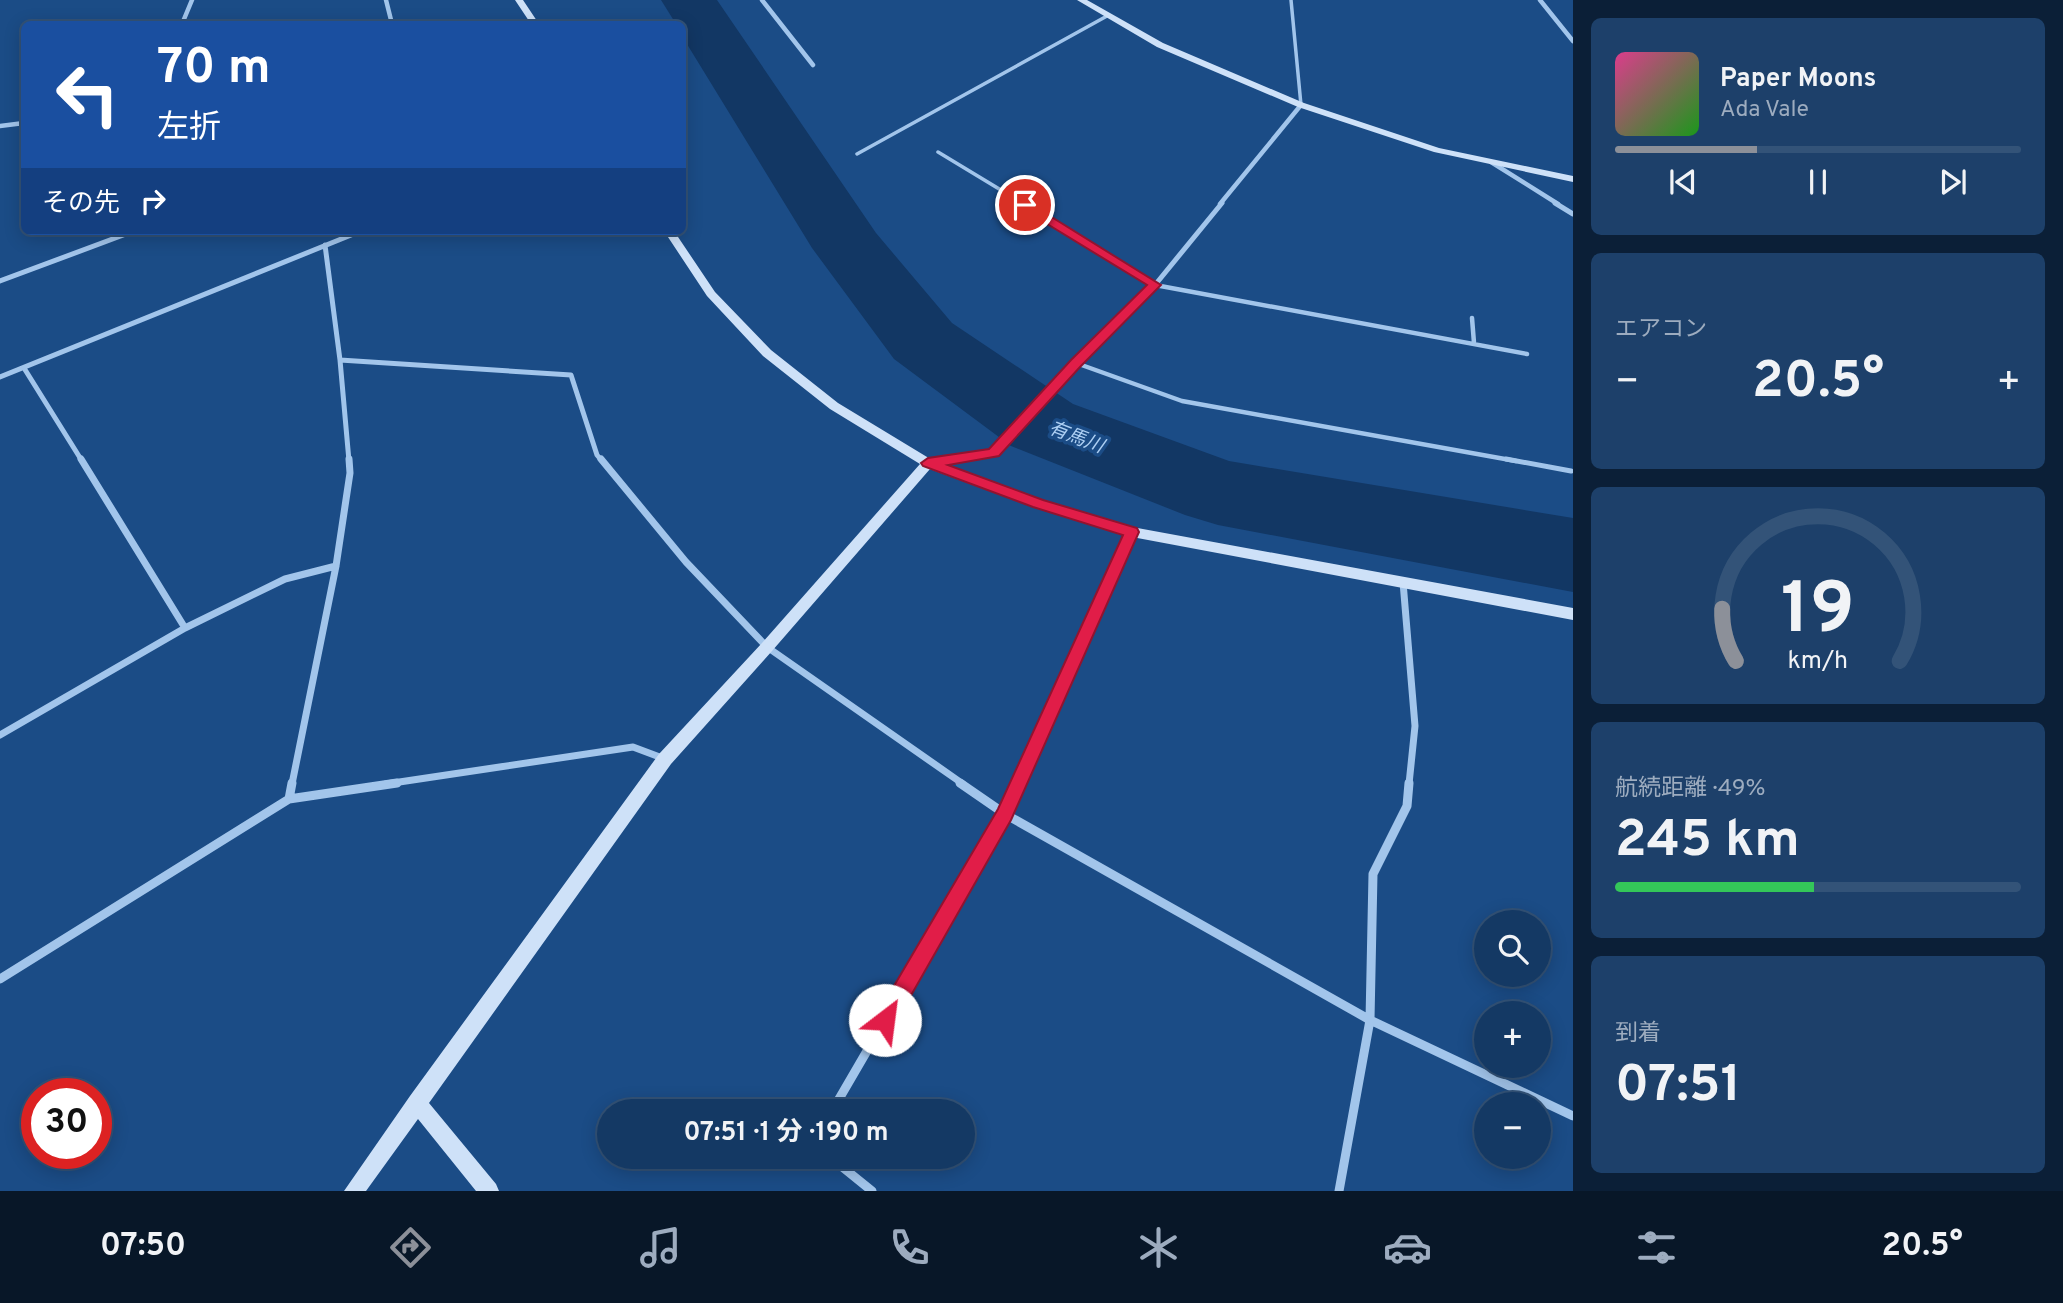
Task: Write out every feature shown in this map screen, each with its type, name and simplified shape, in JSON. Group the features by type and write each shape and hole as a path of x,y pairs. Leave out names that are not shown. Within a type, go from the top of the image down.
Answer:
{"street":[{"path":"184,21 192,0"},
{"path":"386,0 391,21"},
{"path":"519,0 533,21"},
{"path":"762,0 813,65"},
{"path":"1081,0 1182,55 1301,105 1437,150 1573,179"},
{"path":"1540,0 1573,41"},
{"path":"1052,392 1076,363 1155,285 1301,105"},
{"path":"0,127 21,124"},
{"path":"1491,162 1573,214"},
{"path":"0,281 123,235"},
{"path":"0,377 351,235"},
{"path":"672,235 711,294 767,353 834,407 928,463 1038,504 1132,532 1573,614"},
{"path":"289,799 336,566 350,473 340,360 325,245"},
{"path":"340,360 571,375 597,455 686,562 768,647 1005,814 1370,1020 1573,1116"},
{"path":"24,368 185,628"},
{"path":"354,1191 665,759 768,647 928,463"},
{"path":"839,1099 1005,814 1132,532"},
{"path":"0,735 185,628 285,579 336,566"},
{"path":"1339,1191 1370,1020 1373,874 1407,806 1415,726 1403,582"},
{"path":"0,979 289,799 633,747 665,759"},
{"path":"417,1104 489,1191"},
{"path":"845,1169 872,1191"}],"lane":[{"path":"1291,0 1301,105"},
{"path":"857,154 1107,16"},
{"path":"938,152 1155,285 1527,354"},
{"path":"1472,318 1474,344"},
{"path":"1076,363 1182,401 1571,471"},
{"path":"928,463 994,453 1052,392"}],"waterway":[{"name":"有馬川","path":"689,0 849,248 923,341 1042,425 1218,492 1573,555"}],"route":[{"path":"885,1020 1005,814 1132,532 1038,504 928,463 994,453 1076,363 1155,285 1025,205"}]}
